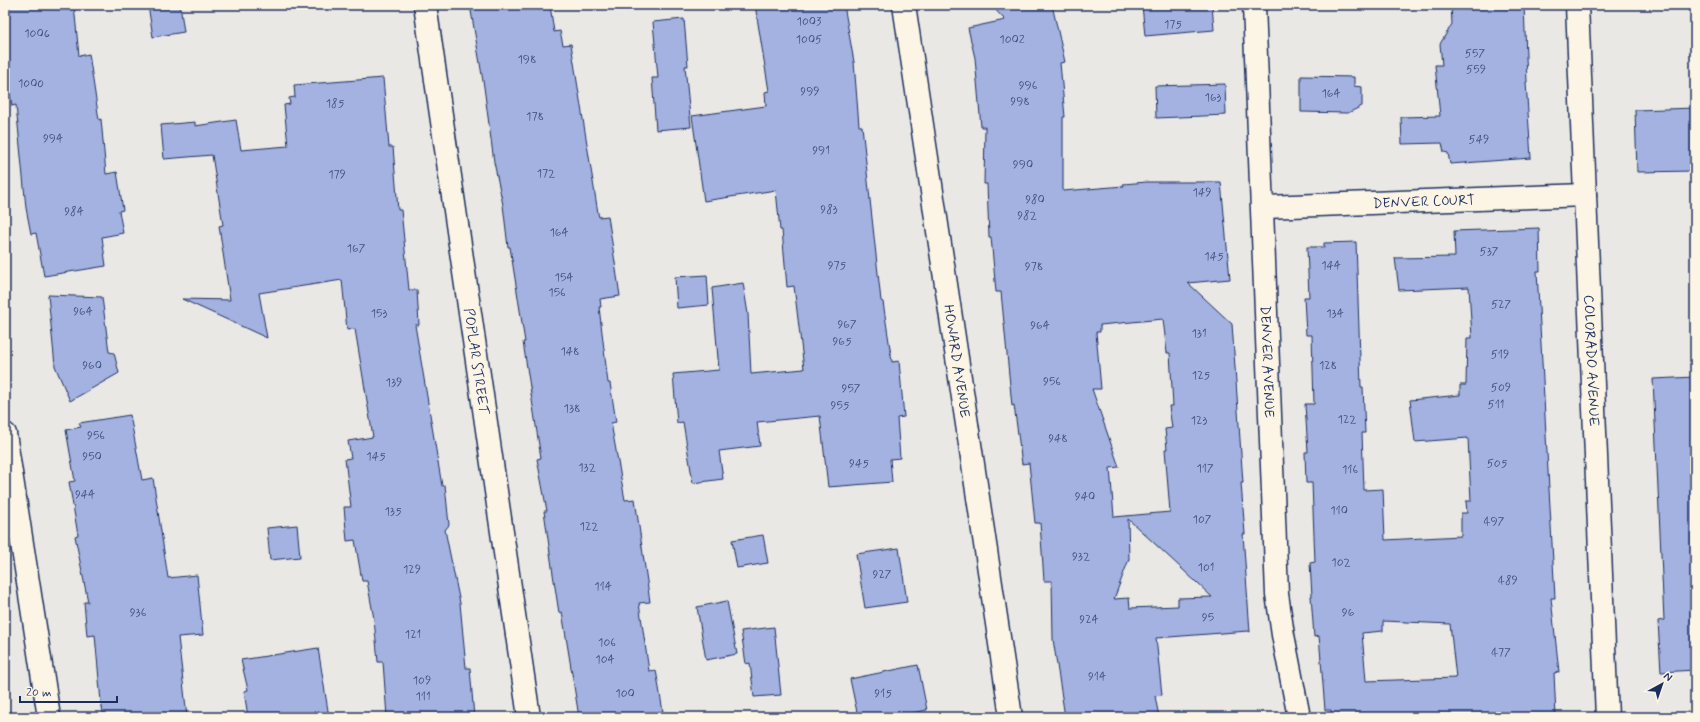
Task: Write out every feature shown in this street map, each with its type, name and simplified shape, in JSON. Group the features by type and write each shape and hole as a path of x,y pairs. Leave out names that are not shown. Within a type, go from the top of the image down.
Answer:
{"street":[{"name":"POPLAR STREET","path":"425,5 530,717"},
{"name":"HOWARD AVENUE","path":"904,5 1011,717"},
{"name":"DENVER AVENUE","path":"1254,5 1277,594 1283,635 1299,717"},
{"name":"COLORADO AVENUE","path":"1577,5 1591,301 1607,717"},
{"name":"DENVER COURT","path":"1263,207 1585,195"},
{"path":"5,434 50,717"}],"building":[{"path":"5,5 74,5 79,56 89,54 99,120 101,119 106,174 117,172 123,210 119,211 123,233 102,237 106,266 44,276 36,233 31,234 26,208 16,105 12,106 5,63"},
{"path":"148,5 180,5 184,32 153,37"},
{"path":"470,5 550,5 554,32 560,31 563,45 571,44 598,213 599,217 608,216 620,296 600,299 601,307 599,307 608,383 610,383 616,422 611,423 625,500 635,499 650,602 639,603 649,671 656,670 663,712 650,713 651,717 579,717 562,612 559,613 553,574 544,511 547,511 537,459 541,458 523,342 525,342 510,247 508,247 503,205 494,162 484,87"},
{"path":"755,5 844,5 854,62 859,126 862,126 881,301 883,302 892,362 899,361 904,417 897,418 900,458 890,459 892,482 828,487 820,416 757,422 760,446 719,451 723,479 693,483 683,422 677,423 673,374 719,370 712,288 743,283 748,314 751,374 804,369 794,286 787,287 782,230 780,230 776,190 704,201 692,116 766,106 765,92 769,91"},
{"path":"991,5 1052,5 1065,62 1060,63 1065,117 1063,117 1063,191 1124,186 1123,184 1147,182 1221,182 1230,279 1188,283 1232,324 1243,483 1241,483 1245,534 1243,534 1250,632 1156,638 1162,695 1155,696 1159,717 1065,717 1053,639 1052,581 1044,581 1040,523 1035,523 1029,463 1022,464 1014,405 1012,406 1001,292 996,292 991,237 989,237 987,184 984,184 985,127 981,127 975,58 968,28 1005,20","holes":["1163,319 1167,353 1170,353 1173,406 1169,406 1172,428 1165,429 1167,449 1165,449 1170,512 1114,517 1110,468 1119,467 1092,389 1101,389 1096,332 1100,332 1100,325","1128,519 1180,567 1212,597 1178,598 1178,606 1130,608 1129,598 1114,599 1129,559"]},
{"path":"1142,5 1212,5 1214,30 1145,36"},
{"path":"1451,5 1524,5 1526,82 1531,158 1450,164 1448,153 1444,152 1442,143 1402,144 1401,117 1440,116 1435,65 1442,65 1440,44 1452,24"},
{"path":"684,19 688,66 685,66 691,127 656,130 652,78 658,78 653,22"},
{"path":"1301,76 1354,77 1354,86 1362,87 1362,106 1348,113 1301,112"},
{"path":"383,78 389,147 393,147 398,210 401,210 409,290 417,290 419,325 415,325 442,486 445,485 449,525 445,530 460,603 466,668 470,668 474,717 387,717 383,662 378,662 374,619 367,581 362,581 355,540 347,541 344,507 351,507 345,459 351,458 348,441 373,437 355,329 347,330 342,280 259,293 267,338 182,299 230,300 219,226 223,225 212,155 164,159 161,125 195,122 195,126 236,120 241,150 288,146 284,105 290,104 289,98 295,97 294,85"},
{"path":"1225,84 1226,115 1156,118 1155,86"},
{"path":"1695,108 1695,171 1637,172 1635,110"},
{"path":"1539,228 1540,271 1537,271 1555,598 1551,598 1559,672 1554,673 1556,717 1332,717 1331,710 1325,710 1319,636 1314,637 1311,596 1310,563 1315,562 1312,483 1306,483 1305,452 1308,452 1305,404 1314,404 1312,335 1306,335 1304,297 1309,297 1307,247 1324,247 1324,243 1356,242 1361,387 1363,387 1365,433 1362,433 1364,490 1383,489 1385,540 1461,536 1461,513 1467,513 1466,501 1471,501 1468,438 1415,442 1410,400 1460,395 1460,385 1466,385 1467,338 1472,338 1469,287 1399,290 1395,258 1455,257 1454,231","holes":["1383,621 1450,624 1456,678 1366,681 1362,633 1383,631"]},
{"path":"707,275 709,305 677,308 675,277"},
{"path":"48,295 102,297 109,352 114,353 119,373 70,401 55,366"},
{"path":"1695,377 1695,670 1661,672 1658,621 1664,620 1653,379"},
{"path":"130,415 142,480 153,478 168,578 197,575 203,635 178,637 187,717 104,717 101,702 95,635 87,636 84,602 88,602 75,536 78,535 69,482 75,481 66,430 81,427 79,423"},
{"path":"297,525 300,557 270,560 267,528"},
{"path":"763,535 768,563 737,568 732,540"},
{"path":"899,548 907,602 865,608 856,554"},
{"path":"727,601 737,654 706,660 697,607"},
{"path":"774,627 781,695 754,697 750,663 746,664 741,631"},
{"path":"318,648 329,717 248,717 244,691 248,690 241,660"},
{"path":"918,665 927,710 893,717 858,717 850,679"}]}
